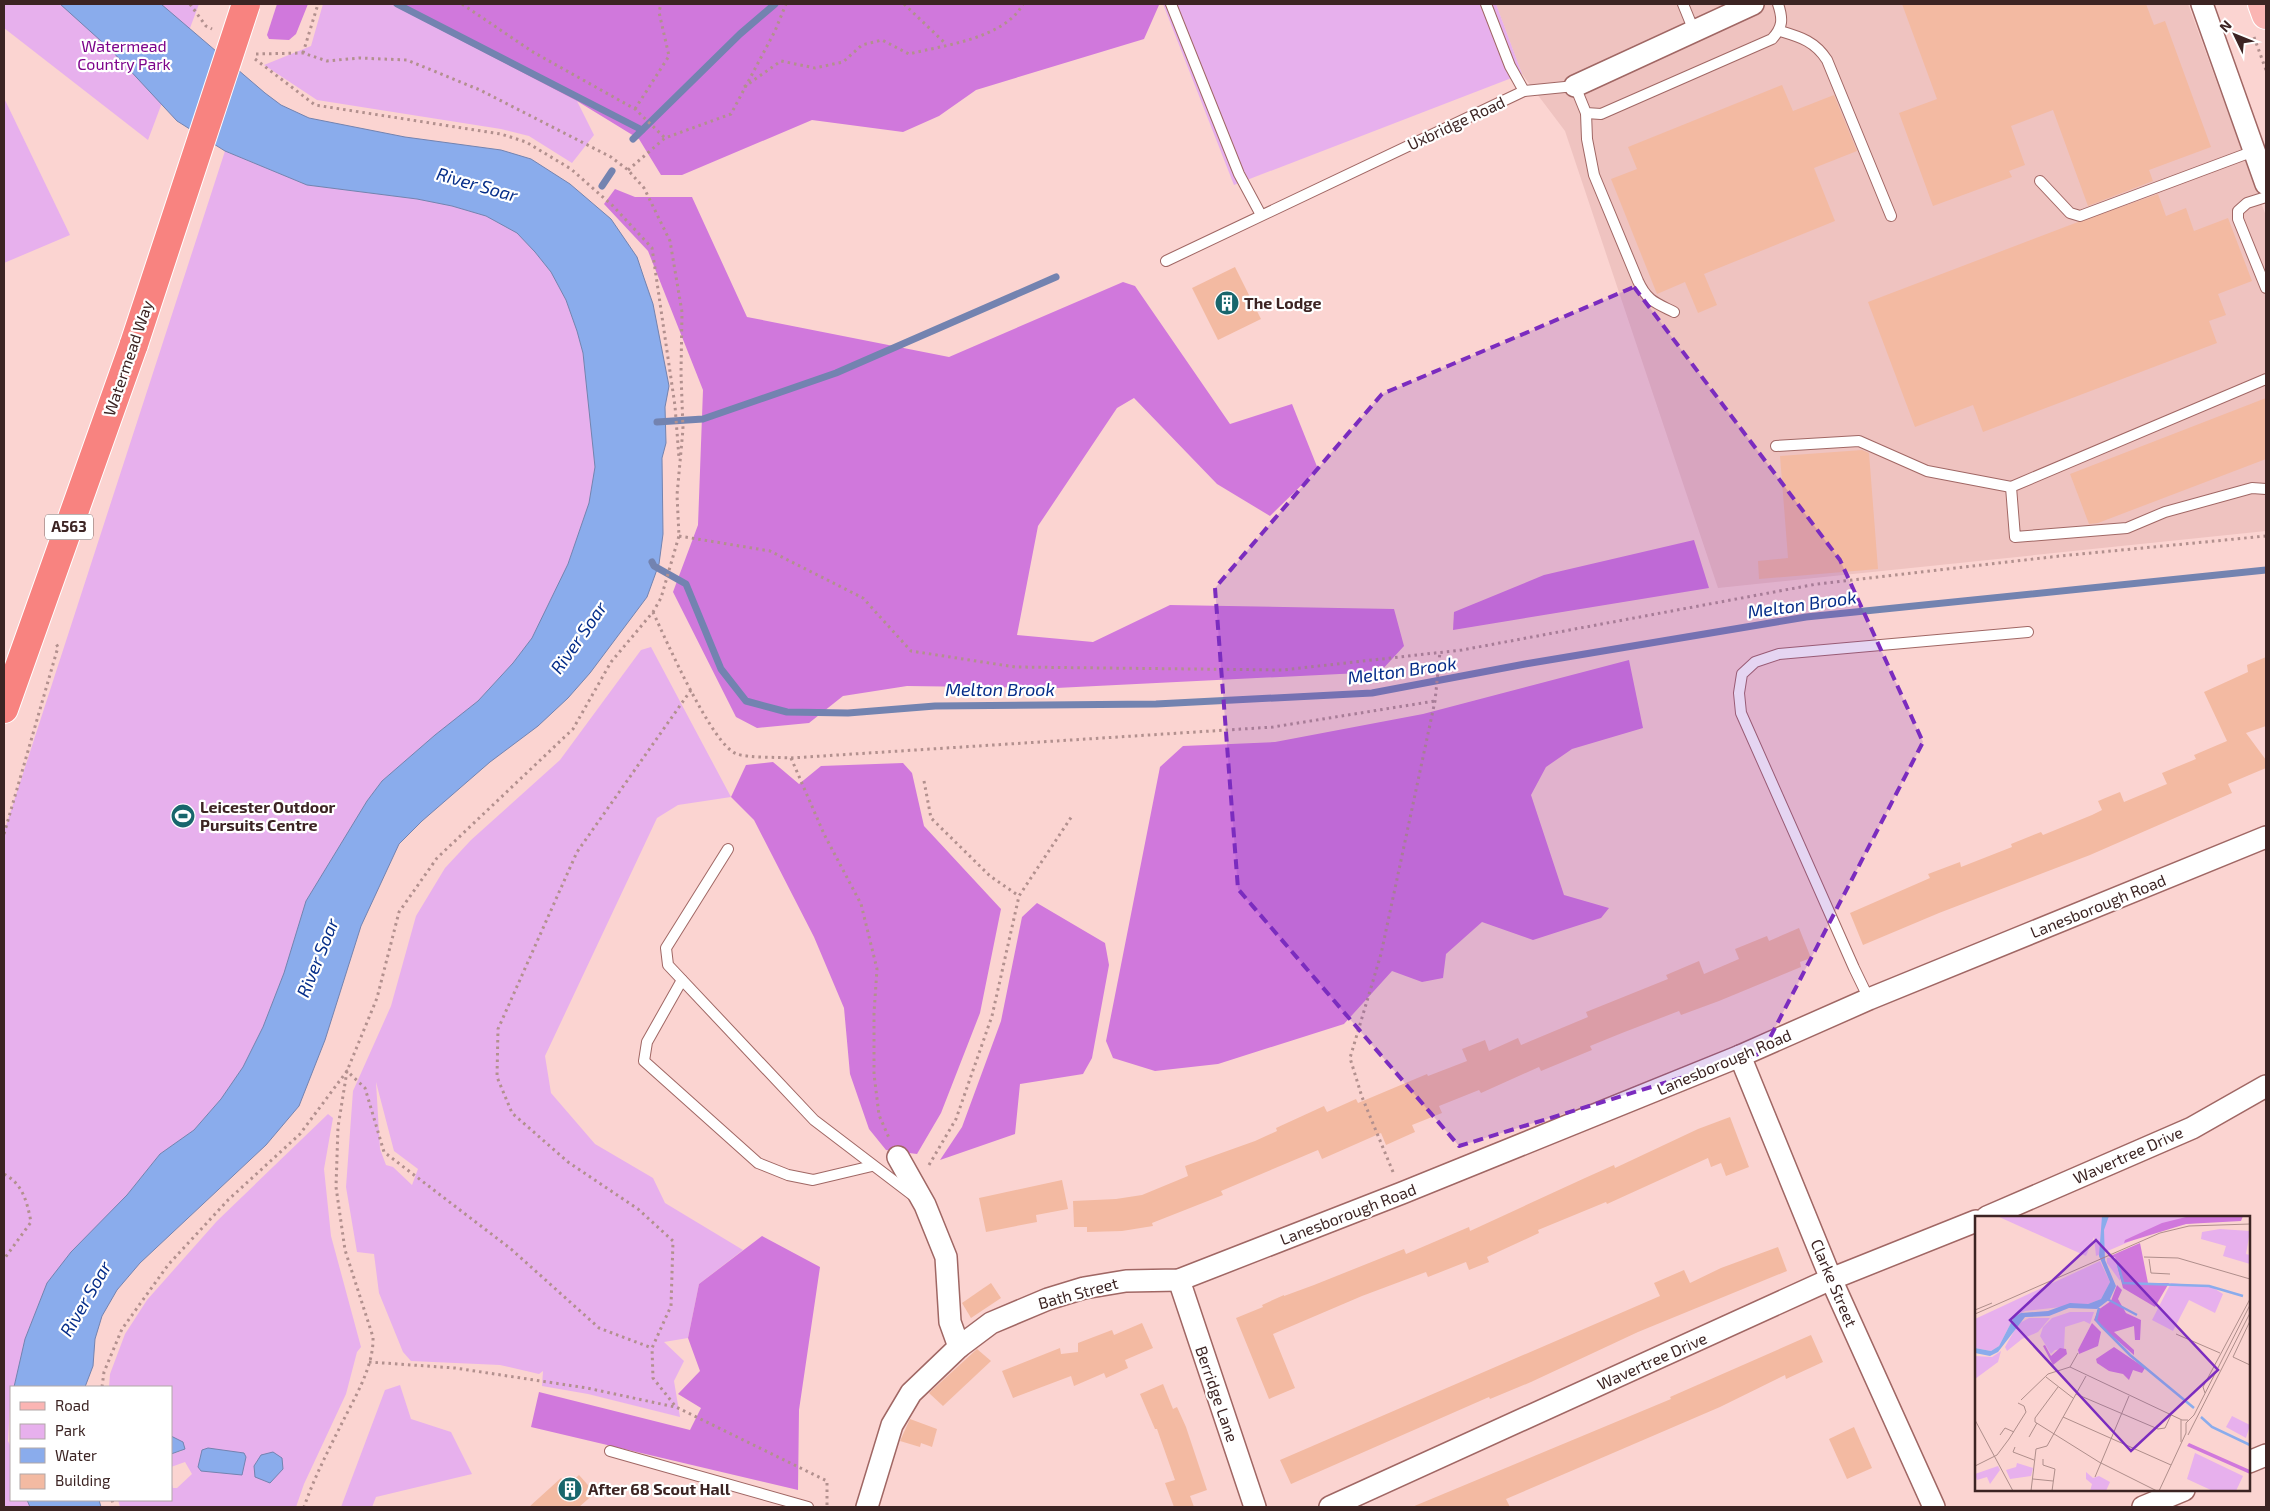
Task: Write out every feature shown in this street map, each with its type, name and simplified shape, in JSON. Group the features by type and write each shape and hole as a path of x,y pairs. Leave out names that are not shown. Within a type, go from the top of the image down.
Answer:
{"highway":[{"name":"Watermead Way","path":"4,709 134,344 246,4"}],"main road":[{"path":"2262,4 2266,16"}],"street":[{"name":"Uxbridge Road","path":"1575,86 1753,4"},
{"path":"2202,4 2266,184"},
{"name":"Lanesborough Road","path":"1179,1280 1402,1194 1740,1056 1870,999 2266,837"},
{"name":"Clarke Street","path":"1740,1056 1831,1280 1934,1507"},
{"name":"Wavertree Drive","path":"1989,1216 2192,1128 2266,1086"},
{"path":"898,1157 921,1196 946,1257 950,1322 959,1347"},
{"name":"Wavertree Drive","path":"1330,1507 1831,1280 1975,1222"},
{"name":"Bath Street","path":"867,1507 892,1425 911,1393 959,1347 991,1323 1048,1298 1084,1288 1126,1281 1179,1280"},
{"name":"Berridge Lane","path":"1179,1280 1255,1507"},
{"path":"2250,1462 2266,1455"},
{"path":"2143,1507 2182,1491"}],"lane":[{"path":"1172,4 1239,174 1261,215"},
{"path":"1486,4 1510,66 1524,91"},
{"path":"1683,4 1694,31"},
{"path":"1586,113 1601,114 1772,39 1780,31 1783,18 1778,4"},
{"path":"1780,31 1812,42 1828,60 1891,216"},
{"path":"1575,86 1586,113 1588,148 1594,175 1641,288 1650,300 1674,312"},
{"name":"Uxbridge Road","path":"1166,261 1524,91 1575,86"},
{"path":"2040,181 2066,209 2080,216 2254,151"},
{"path":"2266,197 2247,204 2238,211 2238,219 2266,288"},
{"path":"1776,446 1859,441 1928,471 2011,487 2266,379"},
{"path":"2011,487 2015,537 2127,528 2165,512 2252,488 2266,489"},
{"path":"1870,999 1854,968 1741,713 1739,693 1742,674 1755,662 1778,654 2028,632"},
{"path":"728,849 666,948 668,965 814,1120 872,1166 921,1196"},
{"path":"682,980 646,1042 644,1061 758,1163 788,1175 813,1180 872,1166"},
{"path":"610,1451 808,1507"}],"path":[{"path":"190,4 206,26 214,30"},
{"path":"303,53 318,4"},
{"path":"462,4 533,52 635,109 665,138"},
{"path":"635,109 669,56 659,12 662,4"},
{"path":"628,170 665,138 731,114 775,31 786,4"},
{"path":"904,4 947,44"},
{"path":"744,87 781,60 815,68 842,62 862,44 882,40 908,54 993,32 1020,10 1023,4"},
{"path":"304,1507 313,1482 370,1362 373,1346 373,1337 345,1250 336,1187 338,1127 347,1071 377,998 399,912 437,858 573,729 611,662 653,612 661,598 674,547 679,536 677,495 680,468 683,430 681,404 682,312 670,241 644,188 628,170 611,156 480,90 407,60 359,58 327,61 303,53 252,54 257,63 315,105 501,134 526,142 571,169 613,206 652,248 675,406 680,468"},
{"path":"679,536 770,551 779,555 864,598 911,651 1015,667 1283,670 1440,652 1817,584 2060,556 2266,536"},
{"path":"653,612 691,690 720,740 736,754 791,758 1273,728 1435,701"},
{"path":"4,834 58,647 37,615"},
{"path":"1402,1194 1362,1097 1350,1058 1381,954 1435,701 1440,652"},
{"path":"676,1407 653,1378 652,1348 670,1306 673,1241 638,1209 568,1162 512,1113 497,1077 498,1029 576,852 691,690"},
{"path":"791,758 824,834 860,904 877,969 874,1013 874,1074 879,1115 898,1157"},
{"path":"924,781 931,818 990,876 1019,896"},
{"path":"921,1196 956,1120 992,1016 1019,896 1072,816"},
{"path":"347,1071 365,1088 384,1152 512,1249 599,1328 652,1348"},
{"path":"102,1386 104,1372 122,1329 168,1265 228,1200 300,1134 347,1071"},
{"path":"4,1174 13,1179 26,1198 31,1222 4,1259"},
{"path":"370,1362 483,1372 587,1388 676,1407 827,1481 827,1507"}],"highlighted area":[{"path":"1634,287 1840,560 1923,742 1762,1053 1459,1146 1238,889 1215,588 1382,394"}],"shaded area":[{"path":"277,4 308,4 296,34 289,40 269,39 267,35"},
{"path":"391,4 1159,5 1144,39 976,90 939,116 903,132 812,120 682,175 661,175 639,139 577,101"},
{"path":"1496,4 2188,4 2266,216 2266,531 1718,588 1565,131 1522,74"},
{"path":"615,189 635,197 692,197 747,317 949,357 1123,282 1135,286 1230,424 1292,404 1318,469 1270,516 1217,484 1134,398 1117,408 1038,526 1017,635 1093,642 1170,605 1394,609 1404,646 1380,672 1056,688 907,686 843,696 809,723 757,728 736,717 673,592 698,525 703,390 648,251 604,204"},
{"path":"1694,540 1709,588 1453,630 1454,612 1544,575"},
{"path":"1629,660 1643,728 1572,749 1546,767 1531,795 1564,895 1609,908 1601,918 1533,940 1482,922 1446,954 1443,978 1422,982 1392,971 1344,1024 1218,1064 1155,1071 1113,1058 1106,1041 1160,767 1183,746 1275,742 1423,714"},
{"path":"773,762 799,784 821,766 903,763 912,773 924,826 1001,909 980,1013 941,1113 917,1154 886,1150 869,1129 850,1074 844,1008 814,937 754,820 731,797 746,765"},
{"path":"1037,903 1105,943 1109,965 1092,1058 1083,1074 1020,1084 1015,1134 940,1160 962,1127 1001,1021 1022,917"},
{"path":"762,1236 820,1267 799,1410 798,1490 531,1427 539,1392 690,1430 701,1408 678,1394 700,1371 688,1338 699,1284"}],"green space":[{"name":"Watermead Country Park","path":"4,4 199,4 148,140 4,28"},
{"path":"323,4 391,4 577,101 594,135 572,163 529,136 501,129 317,100 264,65 311,46"},
{"path":"1163,4 1496,4 1522,74 1234,185"},
{"path":"4,98 70,235 4,263"},
{"name":"Leicester Outdoor Pursuits Centre","path":"225,151 307,185 417,199 452,206 486,216 517,233 551,272 566,300 583,353 595,467 589,503 568,564 532,638 513,663 478,701 382,781 367,801 306,901 284,973 263,1027 243,1067 221,1099 194,1130 160,1154 127,1195 47,1283 25,1339 14,1386 10,1386 8,1441 10,1445 10,1501 27,1501 30,1507 4,1507 4,832"},
{"path":"651,647 731,797 678,805 657,818 545,1056 551,1093 595,1144 653,1178 665,1203 743,1250 699,1284 688,1338 664,1342 684,1361 674,1381 680,1417 588,1394 542,1386 543,1371 539,1374 500,1365 411,1361 403,1352 379,1293 374,1254 357,1252 346,1187 353,1091 391,1006 416,916 445,868 471,840 560,760 641,650","holes":["376,1082 394,1151 418,1169 412,1185 393,1167 386,1165 380,1149"]},
{"path":"328,1114 333,1118 324,1169 331,1236 361,1347 357,1352 346,1394 304,1484 296,1507 120,1507 118,1501 172,1501 172,1484 173,1488 177,1488 192,1474 185,1462 172,1467 172,1454 182,1451 183,1442 172,1436 172,1386 109,1386 110,1374 125,1334 147,1300 217,1221"},
{"path":"400,1385 411,1419 451,1432 472,1474 376,1497 372,1507 341,1507 385,1390"}],"water":[{"name":"River Soar","path":"60,4 161,4 281,105 309,118 405,137 501,150 531,159 570,184 611,219 637,257 653,304 669,386 665,407 666,443 662,458 663,534 659,564 647,597 590,673 568,698 538,726 490,762 422,821 399,844 361,926 325,1040 299,1106 266,1145 140,1263 117,1290 102,1316 95,1339 93,1366 85,1386 14,1386 25,1339 47,1283 71,1252 127,1195 160,1154 194,1130 221,1099 243,1067 263,1027 284,973 306,901 367,801 382,781 478,701 513,663 532,638 568,564 589,503 595,467 583,353 577,331 566,300 551,272 517,233 486,216 452,206 417,199 307,185 225,151 177,121 111,50"},
{"path":"172,1436 183,1442 185,1449 172,1454"},
{"path":"208,1448 244,1453 246,1457 242,1475 201,1471 198,1467 202,1450"},
{"path":"273,1452 282,1458 283,1469 270,1483 255,1477 254,1466 261,1455"},
{"path":"27,1501 99,1501 101,1507 30,1507"}],"building":[{"path":"1902,4 2146,4 2154,25 2165,21 2211,147 2149,170 2153,181 2088,206 2053,110 2011,126 2025,165 2009,171 2012,177 1933,206 1899,113 1937,99"},
{"path":"1782,85 1793,111 1834,95 1857,151 1814,168 1835,221 1704,274 1717,305 1698,313 1685,282 1657,294 1611,179 1637,169 1628,147"},
{"path":"2158,194 2166,216 2186,208 2194,231 2228,218 2252,281 2218,294 2226,315 2209,321 2217,343 1983,432 1973,405 1915,427 1868,302 2078,222"},
{"name":"The Lodge","path":"1235,267 1261,319 1218,340 1192,288"},
{"path":"2266,398 2266,459 2098,523 2089,524 2070,474"},
{"path":"1862,450 1869,453 1878,569 1759,579 1758,561 1788,558 1780,456"},
{"path":"2266,657 2266,726 2246,733 2266,760 2266,768 2228,784 2232,793 2090,855 1939,913 1863,945 1850,913 1930,878 1928,874 1960,862 1961,867 2012,847 2011,844 2041,832 2043,835 2092,815 2102,810 2098,801 2120,792 2124,802 2167,784 2162,773 2196,759 2194,755 2227,741 2204,692 2248,672 2247,665"},
{"path":"1799,928 1811,958 1800,962 1801,967 1719,1001 1681,1015 1679,1011 1622,1033 1590,1046 1592,1050 1541,1071 1539,1067 1481,1093 1479,1090 1439,1106 1442,1113 1412,1125 1415,1132 1386,1145 1381,1133 1322,1159 1318,1150 1221,1191 1223,1195 1152,1223 1153,1226 1122,1231 1087,1232 1087,1227 1074,1227 1073,1201 1116,1199 1142,1195 1188,1176 1185,1166 1255,1141 1277,1131 1276,1128 1324,1106 1327,1112 1356,1099 1358,1103 1427,1074 1428,1076 1467,1061 1462,1049 1485,1040 1489,1051 1518,1038 1521,1045 1588,1017 1586,1012 1668,979 1666,975 1699,961 1704,974 1739,959 1735,949 1767,936 1769,941"},
{"path":"1730,1117 1749,1167 1726,1176 1721,1163 1711,1167 1708,1158 1607,1204 1606,1202 1538,1230 1539,1233 1487,1257 1489,1262 1469,1270 1466,1262 1428,1277 1426,1272 1362,1296 1273,1334 1295,1388 1269,1399 1236,1318 1263,1307 1262,1305 1284,1295 1404,1249 1406,1254 1469,1227 1470,1231 1614,1165 1615,1168 1698,1129"},
{"path":"1062,1180 1068,1209 1036,1215 1037,1222 986,1232 979,1198"},
{"path":"1778,1247 1787,1271 1638,1332 1531,1382 1490,1399 1489,1397 1291,1484 1280,1460 1660,1296 1654,1283 1684,1270 1690,1283 1721,1268"},
{"path":"991,1283 1001,1298 971,1318 962,1303"},
{"path":"1142,1323 1153,1348 1125,1360 1128,1368 1106,1378 1104,1373 1074,1386 1071,1376 1013,1398 1002,1371 1060,1348 1061,1354 1078,1352 1078,1343 1112,1330 1114,1335"},
{"path":"1811,1335 1823,1362 1786,1379 1785,1375 1720,1407 1506,1499 1510,1507 1412,1507 1671,1399 1670,1397"},
{"path":"977,1349 991,1361 943,1406 929,1393"},
{"path":"1163,1384 1173,1409 1177,1407 1186,1427 1207,1490 1190,1496 1194,1507 1174,1507 1165,1483 1175,1480 1157,1429 1155,1429 1140,1394"},
{"path":"910,1419 937,1429 932,1447 921,1443 920,1447 900,1441"},
{"path":"1854,1427 1872,1468 1847,1479 1829,1439"},
{"name":"After 68 Scout Hall","path":"579,1475 595,1493 579,1507 529,1507 561,1478 568,1485"}],"waterway":[{"path":"397,4 642,130"},
{"path":"633,139 740,34 775,4"},
{"path":"602,186 612,171"},
{"path":"657,422 703,419 836,373 1056,277"},
{"name":"Melton Brook","path":"652,562 654,566 686,584 721,669 746,701 787,712 848,713 935,706 1156,704 1372,693 1525,664 1806,617 2266,570"}],"place":[{"name":"The Lodge","path":"1227,303"},
{"name":"Leicester Outdoor Pursuits Centre","path":"183,816"},
{"name":"After 68 Scout Hall","path":"570,1489"}]}
